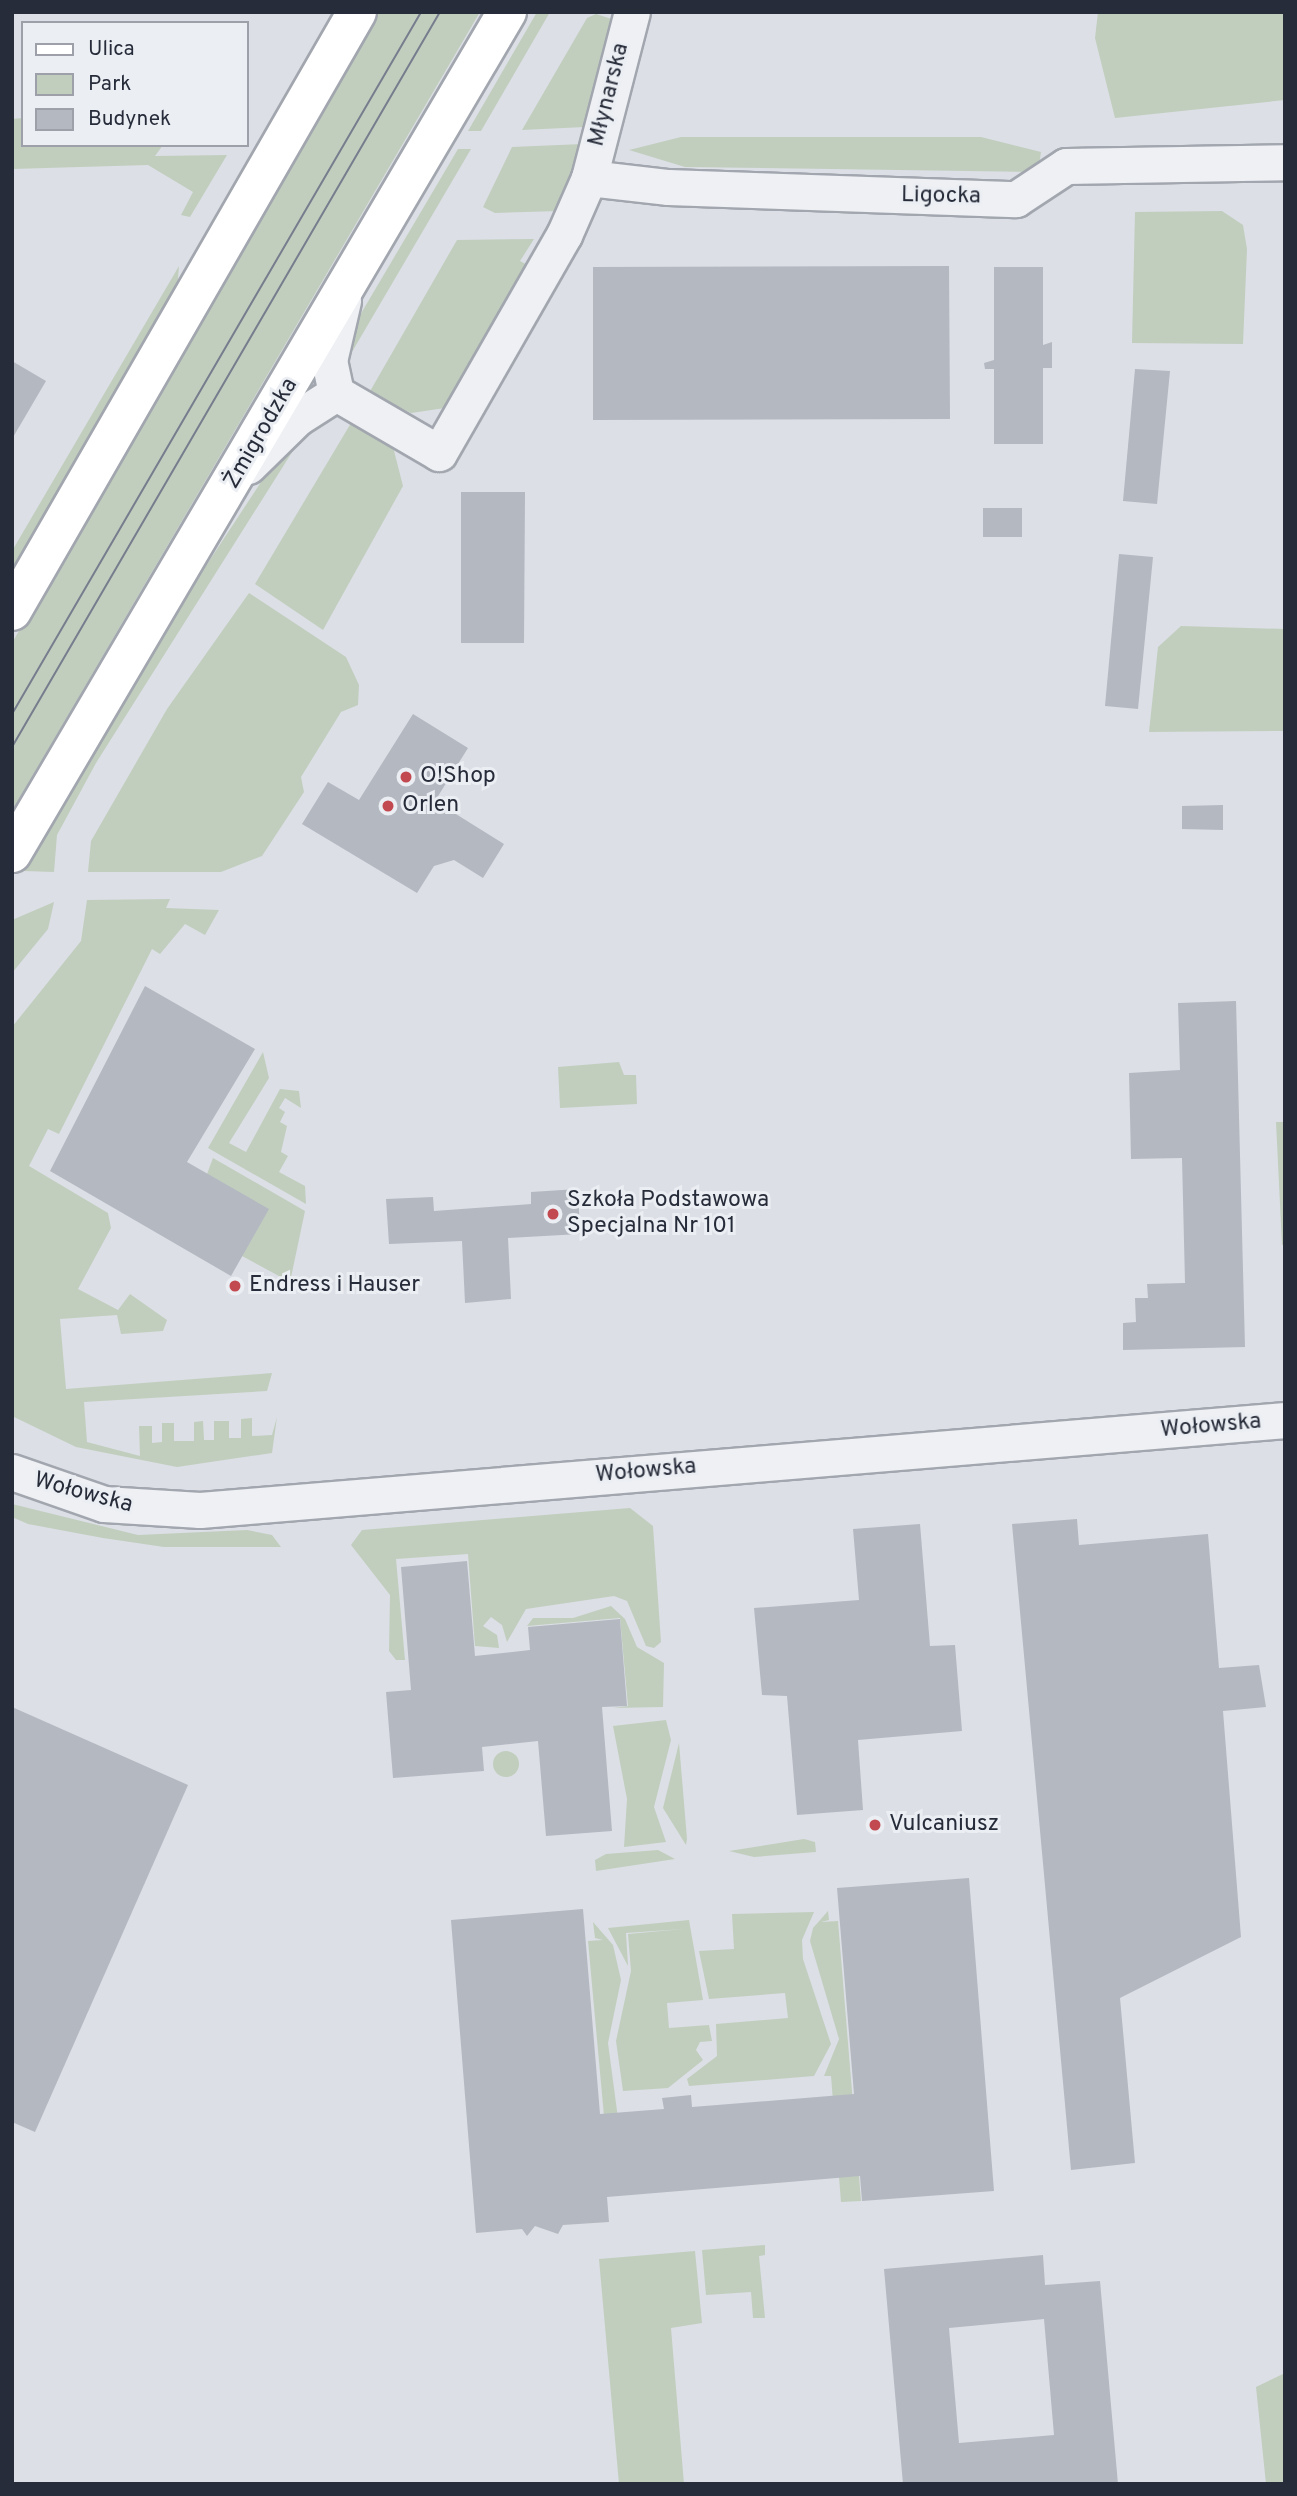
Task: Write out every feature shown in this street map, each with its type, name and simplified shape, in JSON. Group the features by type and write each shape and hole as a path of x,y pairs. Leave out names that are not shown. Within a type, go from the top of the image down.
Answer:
{"main road":[{"path":"12,611 357,12"},
{"name":"Żmigrodzka","path":"12,853 237,477 507,12"}],"street":[{"name":"Młynarska","path":"337,393 439,453 530,304 589,178 632,12"},
{"name":"Ligocka","path":"589,178 681,188 1016,199 1066,166 1285,162"},
{"path":"237,477 297,418 337,393 330,361 344,293"},
{"name":"Wołowska","path":"12,1472 104,1504 201,1510 1285,1420"}],"green space":[{"path":"378,12 480,12 12,811 12,643"},
{"path":"537,12 550,12 481,131 468,131"},
{"path":"1098,12 1285,12 1285,100 1115,118 1095,38"},
{"path":"596,14 615,20 585,127 522,130 587,18"},
{"path":"21,118 21,147 162,147 155,156 227,155 190,217 181,215 193,192 148,165 12,169 12,119"},
{"path":"681,137 981,137 1041,152 1038,172 685,167 629,150"},
{"path":"583,144 559,211 495,213 483,207 512,147"},
{"path":"458,149 471,149 349,357 353,327"},
{"path":"1222,211 1243,225 1247,249 1243,344 1132,343 1135,212"},
{"path":"534,239 520,261 533,268 445,408 411,413 369,393 457,240"},
{"path":"179,266 177,290 12,574 12,551"},
{"path":"354,418 392,443 403,486 323,630 255,584"},
{"path":"313,419 96,763 57,835 54,872 24,871 152,648 286,444"},
{"path":"249,593 346,657 359,685 358,705 341,712 301,777 304,792 262,856 221,872 88,872 91,841 167,709"},
{"path":"1181,626 1285,629 1285,731 1149,732 1158,647"},
{"path":"170,899 166,908 219,910 205,935 185,924 160,954 152,949 59,1134 48,1129 29,1166 108,1213 111,1228 78,1289 118,1310 130,1294 167,1320 163,1331 121,1334 117,1315 60,1319 66,1389 272,1373 267,1391 84,1402 87,1442 140,1456 139,1426 152,1426 152,1443 162,1442 162,1423 174,1423 174,1441 194,1441 194,1422 203,1421 204,1440 214,1440 214,1421 229,1421 229,1438 241,1438 241,1419 252,1418 252,1436 272,1435 277,1417 272,1453 177,1467 76,1447 12,1416 12,1027 81,941 87,900"},
{"path":"54,902 48,929 12,973 12,920"},
{"path":"263,1052 269,1078 229,1143 246,1152 280,1089 299,1091 301,1108 285,1098 279,1108 285,1112 280,1122 287,1126 281,1152 288,1156 279,1172 305,1186 306,1204 208,1148"},
{"path":"619,1062 624,1075 636,1075 637,1104 560,1108 558,1067"},
{"path":"1276,1122 1285,1122 1285,1244 1282,1245"},
{"path":"213,1158 305,1211 290,1282 242,1256 207,1174"},
{"path":"12,1504 138,1535 247,1530 272,1535 281,1547 164,1547 103,1538 28,1524 12,1517"},
{"path":"630,1508 653,1526 661,1642 654,1648 646,1646 627,1601 614,1596 526,1609 507,1642 502,1625 491,1617 483,1626 497,1635 499,1648 475,1646 468,1554 396,1559 405,1660 396,1660 389,1651 390,1595 351,1545 362,1530"},
{"path":"611,1606 625,1619 637,1647 664,1663 663,1707 613,1708 628,1706 620,1618 527,1626 533,1618 573,1618"},
{"path":"666,1720 671,1740 654,1807 666,1842 624,1847 627,1799 613,1726"},
{"path":"679,1743 687,1839 686,1845 663,1808"},
{"path":"506,1751 515,1755 519,1764 515,1773 506,1777 497,1773 493,1764 497,1755"},
{"path":"804,1839 815,1842 816,1852 754,1857 729,1851"},
{"path":"658,1850 675,1859 596,1871 595,1860 606,1854"},
{"path":"828,1911 829,1920 821,1922 838,1921 861,2201 841,2202 831,2076 824,2076 839,2039 810,1941 813,1928"},
{"path":"814,1912 802,1940 803,1959 831,2044 814,2076 689,2086 687,2079 717,2056 716,2024 788,2018 785,1993 709,1999 699,1951 734,1949 732,1914"},
{"path":"689,1920 703,2000 667,2003 669,2028 709,2025 712,2041 700,2042 696,2050 703,2060 668,2088 623,2091 616,2041 631,1971 628,1934 684,1929 626,1933 628,1966 608,1928"},
{"path":"593,1922 613,1945 621,1980 608,2043 619,2126 607,2149 588,1941 603,1940 595,1938"},
{"path":"765,2245 765,2255 759,2256 765,2318 753,2318 751,2292 706,2295 702,2250"},
{"path":"695,2251 702,2323 671,2328 684,2484 619,2484 599,2259"},
{"path":"1285,2373 1285,2484 1266,2484 1256,2387"}],"building":[{"path":"949,266 950,419 593,420 593,267"},
{"path":"994,267 1043,267 1043,345 1052,342 1052,368 1043,368 1043,444 994,444 994,369 985,369 984,363 994,360"},
{"path":"12,361 46,381 12,439"},
{"path":"1135,369 1170,371 1157,504 1123,501"},
{"path":"461,492 525,492 524,643 461,643"},
{"path":"983,508 1022,508 1022,537 983,537"},
{"path":"1119,554 1153,557 1138,709 1105,706"},
{"path":"413,714 468,748 435,801 504,844 483,878 454,860 434,866 417,893 302,824 328,782 359,800"},
{"path":"1223,805 1223,830 1182,829 1182,806"},
{"path":"145,986 255,1049 187,1162 269,1209 231,1276 50,1171"},
{"path":"1236,1001 1245,1347 1123,1350 1123,1323 1136,1322 1135,1298 1148,1298 1147,1284 1185,1283 1182,1158 1131,1159 1129,1073 1180,1070 1178,1003"},
{"path":"578,1189 580,1234 508,1238 511,1299 465,1303 462,1241 389,1244 386,1199 433,1197 434,1211 531,1204 531,1192"},
{"path":"1077,1519 1079,1545 1208,1534 1219,1668 1259,1665 1266,1707 1223,1711 1241,1937 1120,1998 1135,2163 1071,2170 1012,1524"},
{"path":"920,1524 930,1646 955,1645 962,1731 858,1740 863,1810 797,1815 787,1696 762,1695 754,1608 859,1600 853,1529"},
{"path":"467,1561 475,1656 530,1650 528,1627 620,1619 627,1706 602,1707 612,1831 546,1836 538,1741 482,1747 484,1771 393,1778 386,1692 411,1690 401,1567"},
{"path":"12,1707 188,1785 35,2132 12,2122"},
{"path":"969,1878 994,2191 862,2201 860,2176 607,2197 609,2222 563,2225 558,2234 535,2226 527,2236 522,2229 476,2233 451,1920 583,1909 600,2114 664,2109 662,2098 691,2095 692,2107 854,2094 837,1888"},
{"path":"1043,2255 1045,2285 1100,2281 1118,2484 903,2484 884,2269","holes":["1044,2319 1054,2435 959,2443 949,2328"]}],"tram line":[{"path":"12,714 421,12"},
{"path":"12,747 440,12"}],"place":[{"name":"O!Shop","path":"406,777"},
{"name":"Orlen","path":"388,806"},
{"name":"Szkoła Podstawowa Specjalna Nr 101","path":"553,1214"},
{"name":"Endress i Hauser","path":"235,1286"},
{"name":"Vulcaniusz","path":"875,1825"}]}
